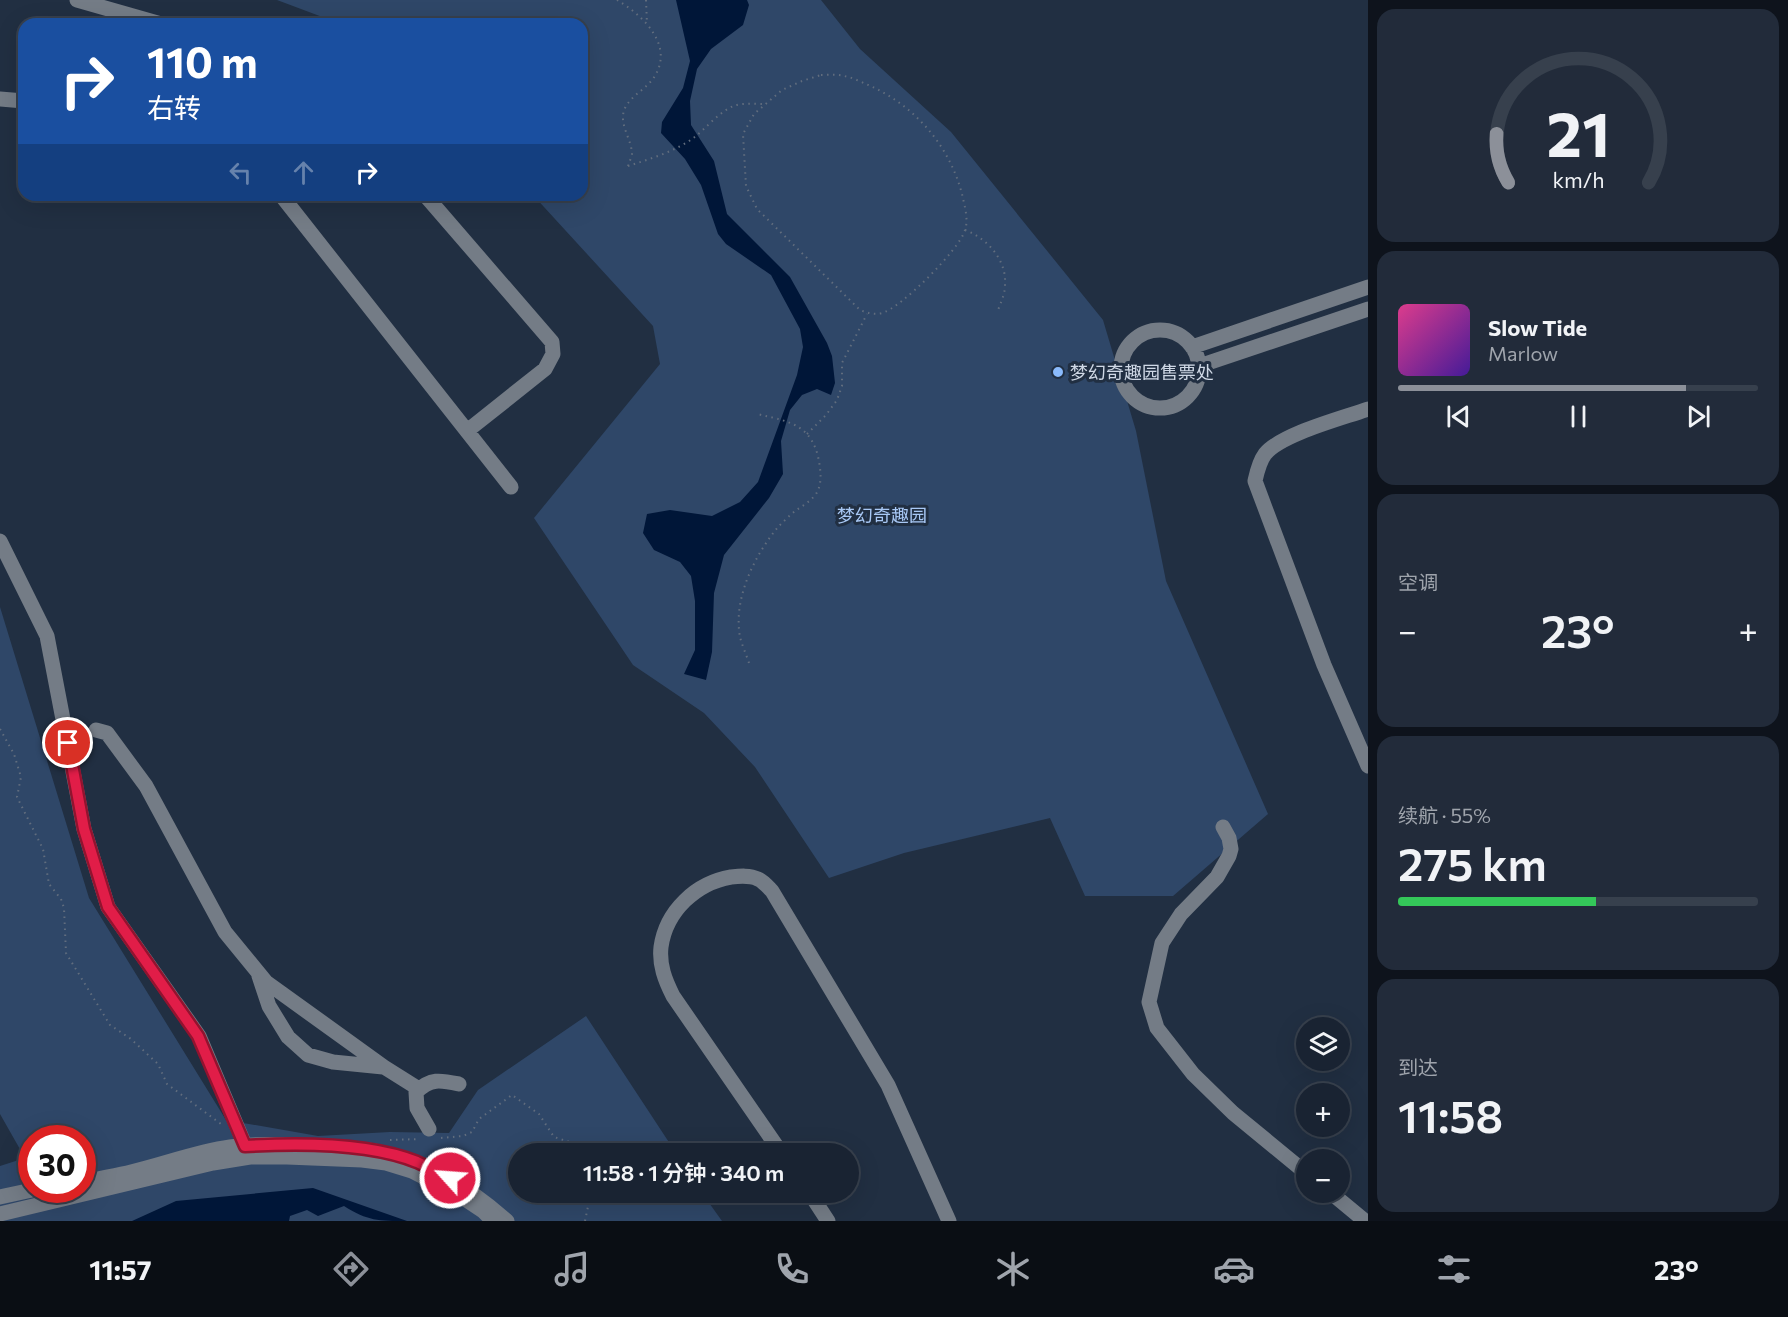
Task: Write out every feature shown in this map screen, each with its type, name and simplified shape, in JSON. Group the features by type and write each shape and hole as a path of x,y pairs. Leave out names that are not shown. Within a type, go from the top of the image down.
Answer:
{"street":[{"path":"77,0 140,18"},
{"path":"0,99 18,100"},
{"path":"286,201 511,487"},
{"path":"430,201 552,342 553,354 545,369 467,431"},
{"path":"1192,347 1368,287"},
{"path":"1199,366 1368,309"},
{"path":"1160,330 1172,332 1183,338 1192,347 1199,366 1198,379 1193,390 1185,399 1162,408 1150,407 1129,393 1123,382 1121,370 1122,357 1128,346 1137,337 1160,330"},
{"path":"1368,409 1281,441 1265,454 1258,467 1256,481 1324,665 1368,766"},
{"path":"0,541 47,636 84,829 108,907 198,1036 248,1152"},
{"path":"96,730 107,733 146,786 225,932 266,982 384,1067 419,1089"},
{"path":"1223,827 1229,838 1231,849 1229,856 1217,877 1181,914 1162,943 1149,1002 1157,1028 1193,1074 1233,1113 1296,1165"},
{"path":"774,1143 673,996 662,969 661,949 666,928 691,894 706,884 741,875 759,879 772,891 888,1085 949,1221"},
{"path":"258,973 269,1006 288,1037 308,1055 333,1062 384,1067"},
{"path":"429,1129 417,1108 416,1092 424,1085 440,1080 459,1084"},
{"path":"0,1214 213,1163 275,1144 352,1148 382,1152 415,1161 450,1178 486,1202 507,1221"},
{"path":"96,1179 230,1147 248,1152 287,1157 362,1160 386,1163 412,1171 459,1195 483,1211 493,1221"},
{"path":"0,1197 18,1193"},
{"path":"816,1203 828,1221"},
{"path":"1343,1203 1365,1221"}],"path":[{"path":"617,0 635,11 653,32 659,45 661,59 656,74 648,85 624,109 623,124 632,153 628,166 654,158 692,139 736,105 766,104"},
{"path":"646,0 647,25"},
{"path":"821,75 844,76 881,90 933,133 945,151 960,186 965,208 965,230 953,250 915,292 884,313 871,314 860,310 757,209 746,186 743,134 754,114 782,90 802,81 821,75"},
{"path":"965,230 977,235 991,246 1001,265 1005,287 997,313"},
{"path":"807,434 837,400 842,386 842,363 867,313"},
{"path":"749,663 740,636 739,614 743,592 752,567 778,528 794,512 810,501 817,492 821,478 819,459 811,437 801,428 783,419 758,414"},
{"path":"0,729 14,754 21,777 17,797 43,849 49,884 61,899 64,909 66,953 110,1024 158,1064 167,1084 226,1129 238,1129"},
{"path":"585,1221 589,1203"}],"green space":[{"name":"梦幻奇趣园","path":"277,0 821,0 860,49 951,132 1103,320 1136,431 1166,581 1268,814 1173,896 1085,896 1050,818 904,853 829,878 755,767 704,713 633,665 534,518 660,364 653,326 538,201 588,201 588,18 325,18"},
{"path":"0,607 89,898 226,1120 318,1136 390,1132 449,1133 478,1090 586,1016 669,1143 508,1143 508,1203 709,1203 722,1221 0,1221 0,1166 18,1160 18,1203 96,1203 96,1125 18,1125 18,1146 0,1114"}],"shaded area":[{"path":"676,0 747,0 749,5 743,25 711,49 697,69 690,101 691,125 714,161 727,214 790,277 827,343 832,356 835,383 831,395 817,389 802,395 790,410 781,441 783,474 769,498 724,555 714,593 712,652 706,680 684,674 695,650 695,601 691,576 680,562 654,550 643,533 647,514 670,510 712,516 740,502 758,482 797,375 803,347 800,329 771,275 726,244 718,234 701,185 685,159 661,133 662,122 683,88 690,61"},
{"path":"313,1188 407,1221 374,1219 360,1215 344,1206 318,1216 307,1210 290,1216 289,1221 132,1221 176,1201"}],"place":[{"name":"梦幻奇趣园售票处","path":"1058,372"}],"route":[{"path":"68,743 84,829 108,907 198,1036 245,1146 275,1144 382,1152 415,1161 450,1178"}]}
